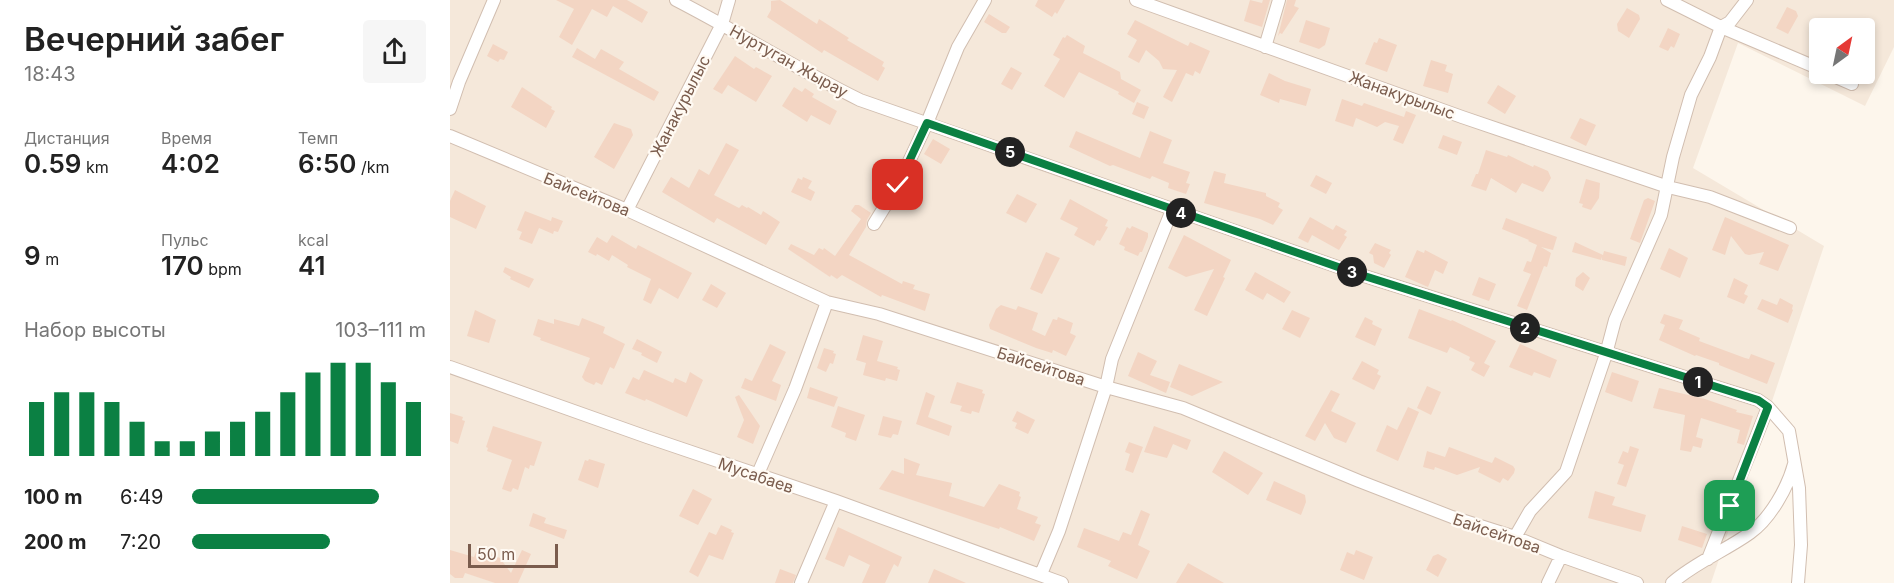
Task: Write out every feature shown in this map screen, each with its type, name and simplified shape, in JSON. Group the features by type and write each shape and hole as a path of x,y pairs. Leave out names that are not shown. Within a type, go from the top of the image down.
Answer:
{"street":[{"path":"450,109 455,80 494,0"},
{"name":"Нуртуган Жырау","path":"676,0 830,85 860,99 1358,274 1763,404"},
{"name":"Жанакурылыс","path":"627,210 722,24 729,0"},
{"path":"874,224 898,185 927,123 958,47 985,0"},
{"name":"Жанакурылыс","path":"1136,0 1462,117 1668,187 1710,197 1790,228"},
{"path":"1265,46 1279,0"},
{"path":"1667,0 1721,27 1809,64"},
{"path":"1515,537 1530,511 1566,472 1606,354 1615,320 1661,215 1673,157 1691,95 1710,57 1721,27 1730,22 1748,0"},
{"name":"Байсейтова","path":"450,136 627,210 827,302 879,314 1106,387 1183,408 1452,517 1515,537 1637,583"},
{"path":"1041,574 1059,531 1106,387 1112,360 1172,210"},
{"path":"757,476 795,389 827,302"},
{"name":"Мусабаев","path":"450,367 757,476 836,501 1062,583"},
{"path":"1708,559 1763,404 1789,431 1799,488 1801,545 1798,583"},
{"path":"1672,583 1752,532 1767,516 1784,488 1794,461"},
{"path":"801,583 836,501"},
{"path":"1548,583 1561,556"}],"shaded area":[{"path":"450,0 1894,0 1894,47 1865,106 1821,84 1875,84 1875,18 1809,18 1809,78 1738,43 1693,168 1824,246 1711,583 450,583"}],"building":[{"path":"556,0 627,0 648,12 642,23 613,6 607,17 592,9 572,45 559,37 574,9"},
{"path":"780,0 817,24 819,19 849,38 847,40 884,62 882,66 885,68 878,81 824,50 822,53 767,17 771,10 771,1"},
{"path":"1038,0 1065,0 1057,14 1055,12 1052,17 1035,6"},
{"path":"1250,0 1262,3 1263,0 1270,0 1262,27 1244,21"},
{"path":"1287,0 1296,0 1294,6 1299,8 1282,34 1278,36"},
{"path":"1787,7 1796,11 1798,16 1788,34 1776,28"},
{"path":"1627,8 1639,15 1640,19 1629,38 1618,31 1617,24"},
{"path":"989,14 1010,27 1006,33 984,22"},
{"path":"1135,20 1188,46 1190,42 1210,51 1200,74 1195,71 1193,76 1186,73 1172,102 1163,97 1177,70 1163,69 1159,61 1146,50 1139,63 1128,57 1137,40 1127,34"},
{"path":"1306,20 1330,28 1325,45 1319,49 1299,42"},
{"path":"1668,28 1680,34 1674,48 1671,46 1668,51 1659,47"},
{"path":"1067,35 1085,46 1083,53 1120,72 1121,79 1141,90 1134,103 1118,94 1119,92 1079,72 1064,98 1044,86 1060,59 1053,55 1063,37"},
{"path":"1379,38 1397,45 1387,72 1365,64 1374,42 1377,43"},
{"path":"493,44 508,52 504,60 500,59 498,62 487,56"},
{"path":"577,48 595,59 601,49 624,62 619,69 659,92 654,101 572,57"},
{"path":"735,56 754,69 756,67 772,76 756,102 728,85 722,94 713,89"},
{"path":"1431,60 1447,65 1445,71 1453,74 1448,93 1423,86"},
{"path":"1011,67 1022,73 1012,90 1001,84"},
{"path":"1269,73 1311,89 1306,106 1280,99 1279,103 1260,95"},
{"path":"1498,85 1516,96 1505,114 1487,103"},
{"path":"522,87 555,111 546,128 511,107"},
{"path":"794,87 802,92 805,88 814,94 812,97 837,111 830,125 811,115 807,122 782,106"},
{"path":"1342,99 1362,106 1364,103 1404,117 1406,111 1416,115 1403,144 1393,140 1399,126 1385,122 1377,127 1356,118 1353,127 1335,121"},
{"path":"1137,102 1149,107 1144,119 1132,114"},
{"path":"1580,118 1596,125 1586,146 1570,138"},
{"path":"614,123 631,129 633,135 614,169 594,157"},
{"path":"1076,131 1140,158 1150,131 1172,140 1163,163 1190,172 1186,183 1190,184 1186,194 1168,188 1169,183 1152,176 1150,179 1113,165 1110,166 1069,147"},
{"path":"1443,135 1462,142 1457,155 1438,148"},
{"path":"933,139 950,149 941,164 924,154"},
{"path":"726,143 739,150 714,195 739,208 742,205 761,215 763,211 780,222 766,245 717,218 714,223 662,192 671,177 689,188 699,169 709,175"},
{"path":"1486,150 1507,157 1508,155 1533,167 1534,165 1548,171 1551,178 1543,192 1522,183 1516,193 1491,178 1486,191 1471,186 1478,174"},
{"path":"1214,171 1226,174 1224,183 1266,193 1266,196 1280,203 1278,207 1283,210 1273,225 1204,203"},
{"path":"1316,175 1332,183 1326,194 1310,186"},
{"path":"803,177 812,181 808,188 815,192 811,201 791,192 798,178 802,180"},
{"path":"1586,179 1600,183 1599,198 1591,210 1582,207 1583,204 1579,203"},
{"path":"455,190 486,206 476,229 450,217 450,201"},
{"path":"1017,194 1037,204 1026,223 1006,213"},
{"path":"1648,198 1655,201 1640,243 1630,239 1644,200"},
{"path":"1070,199 1108,220 1105,226 1108,227 1100,241 1097,240 1094,246 1074,235 1078,228 1060,219"},
{"path":"855,205 871,213 866,227 849,255 902,284 903,281 915,285 913,289 930,294 925,311 882,295 881,297 842,275 837,279 831,275 830,277 788,249 791,244 814,255 819,248 823,250 824,248 835,256 861,219 851,211"},
{"path":"525,211 551,221 552,217 563,221 558,232 554,231 553,234 539,228 532,244 519,239 522,232 517,230"},
{"path":"1310,217 1333,230 1336,225 1347,231 1344,235 1347,237 1339,250 1312,235 1308,243 1298,238"},
{"path":"1725,217 1789,245 1778,271 1759,264 1764,252 1745,254 1731,236 1725,255 1712,250"},
{"path":"1506,218 1557,237 1553,250 1541,247 1551,253 1527,310 1517,306 1531,274 1523,271 1527,261 1531,262 1537,245 1502,229"},
{"path":"1132,226 1148,233 1142,252 1138,256 1124,250 1125,247 1119,244 1127,227 1130,229"},
{"path":"612,235 636,249 638,245 692,273 678,299 659,288 651,304 643,300 651,279 627,267 628,265 612,255 609,261 588,252 597,237 607,243"},
{"path":"1184,235 1231,260 1207,316 1194,310 1214,269 1186,277 1168,268"},
{"path":"1575,242 1603,255 1604,251 1627,257 1625,266 1602,260 1602,257 1601,260 1572,252"},
{"path":"1375,243 1391,250 1389,253 1391,255 1384,268 1374,263 1373,255 1369,253"},
{"path":"1669,248 1688,258 1680,278 1660,269"},
{"path":"1417,250 1424,253 1425,250 1448,262 1443,274 1435,270 1428,287 1405,277"},
{"path":"1046,252 1060,258 1042,294 1030,289"},
{"path":"505,267 534,279 529,288 510,279 511,277 503,272"},
{"path":"1255,272 1291,292 1284,303 1267,293 1263,300 1245,290"},
{"path":"1583,272 1590,278 1583,291 1575,286 1576,278"},
{"path":"1479,277 1496,284 1489,301 1472,295"},
{"path":"1734,278 1748,285 1744,294 1748,296 1744,304 1727,297"},
{"path":"711,284 726,293 717,308 702,300"},
{"path":"1780,298 1793,305 1788,323 1757,309 1762,299 1777,305"},
{"path":"1001,305 1016,310 1018,306 1038,313 1032,330 1045,336 1053,319 1057,320 1058,317 1073,323 1070,333 1076,336 1066,356 1053,350 1052,353 1036,348 990,329 989,325 996,309"},
{"path":"1419,309 1452,320 1496,341 1484,363 1490,366 1484,377 1471,370 1475,363 1469,360 1470,357 1450,347 1447,353 1408,338"},
{"path":"475,310 496,320 489,343 467,336"},
{"path":"1292,310 1310,318 1300,338 1282,329"},
{"path":"1664,314 1683,320 1679,329 1700,338 1699,341 1745,358 1749,359 1751,354 1775,363 1767,384 1659,340 1665,325 1660,323"},
{"path":"1365,317 1382,329 1375,346 1355,337"},
{"path":"582,318 605,327 603,333 625,344 614,369 610,367 602,385 596,382 594,385 582,377 590,358 540,340 541,338 533,335 538,319 554,324 554,319 579,326"},
{"path":"863,335 883,341 877,361 898,367 897,369 900,370 897,381 886,378 885,381 863,375 866,363 856,360"},
{"path":"637,339 662,352 657,363 632,349"},
{"path":"770,344 786,352 772,381 781,385 776,401 741,388 745,378 752,381"},
{"path":"1520,344 1557,360 1550,378 1534,372 1532,376 1509,367"},
{"path":"824,348 836,354 833,364 830,363 826,372 817,368"},
{"path":"1138,352 1157,361 1150,375 1170,382 1166,393 1128,376"},
{"path":"1362,361 1379,370 1377,374 1381,376 1374,390 1352,379"},
{"path":"1179,364 1223,382 1192,396 1170,387"},
{"path":"644,370 673,383 675,378 686,383 690,372 703,380 687,417 646,399 645,401 625,393 633,377 639,380"},
{"path":"1612,372 1639,381 1632,402 1605,392"},
{"path":"957,382 983,390 982,393 985,394 979,413 972,411 971,414 960,411 962,406 950,403"},
{"path":"1427,386 1441,392 1431,415 1417,408"},
{"path":"810,387 838,397 834,407 807,398"},
{"path":"1659,388 1705,399 1737,410 1736,412 1753,416 1744,445 1737,443 1740,430 1701,418 1696,437 1703,439 1701,448 1693,446 1691,452 1680,450 1685,415 1653,408"},
{"path":"1331,390 1340,394 1331,411 1356,423 1346,443 1334,438 1325,423 1315,441 1305,436"},
{"path":"926,392 935,396 928,417 952,426 949,436 916,424"},
{"path":"739,395 760,426 753,444 737,437 744,420 735,397"},
{"path":"838,406 865,415 856,441 845,437 846,433 831,427"},
{"path":"1408,407 1419,412 1398,461 1376,451 1387,425 1397,430"},
{"path":"1017,411 1035,420 1028,434 1015,428 1017,423 1012,421"},
{"path":"450,413 463,417 462,420 465,421 458,444 450,441"},
{"path":"883,416 902,421 898,435 893,434 891,438 878,435"},
{"path":"493,426 542,442 534,466 530,465 529,469 525,467 518,490 513,488 511,492 502,489 512,460 487,451 486,447"},
{"path":"1154,426 1191,440 1187,450 1173,444 1167,458 1144,452"},
{"path":"1129,442 1143,447 1133,473 1125,470 1130,454 1125,452"},
{"path":"1630,446 1639,449 1626,487 1617,484 1624,465 1618,463 1623,451 1628,453"},
{"path":"1449,447 1492,463 1495,457 1513,466 1514,473 1508,481 1503,478 1500,483 1478,472 1480,467 1457,475 1435,467 1434,470 1423,467 1427,451 1445,457"},
{"path":"1224,451 1263,473 1248,495 1212,472"},
{"path":"904,458 920,464 916,475 952,483 949,496 984,507 999,484 1020,492 1021,497 1017,509 1038,517 1035,523 1041,525 1034,541 1000,527 999,529 879,489 892,470 904,474"},
{"path":"585,460 605,464 598,488 578,480"},
{"path":"1274,481 1305,495 1306,502 1301,515 1266,500"},
{"path":"693,489 712,499 698,525 679,516"},
{"path":"1595,491 1615,497 1612,505 1646,515 1641,532 1588,518"},
{"path":"1141,510 1150,514 1138,545 1150,551 1137,579 1108,566 1111,561 1077,547 1084,528 1119,541 1123,532 1131,535"},
{"path":"533,513 546,518 544,523 567,530 564,539 529,526"},
{"path":"721,525 734,533 723,560 709,555 698,577 689,572 709,532 716,535"},
{"path":"1682,526 1707,534 1702,548 1678,540"},
{"path":"838,527 902,557 898,567 894,564 885,583 862,583 870,565 849,555 844,567 825,559"},
{"path":"450,550 474,557 476,552 481,550 500,558 511,573 522,550 531,554 518,583 495,583 465,573 463,578 455,578 450,574"},
{"path":"1356,550 1373,557 1364,580 1340,570 1347,552 1354,555"},
{"path":"1438,554 1447,559 1438,577 1426,570 1433,556"},
{"path":"1188,563 1224,583 1176,583"},
{"path":"780,569 796,575 793,583 775,583"},
{"path":"934,569 966,583 928,583"}],"route":[{"path":"898,185 927,123 1358,274 1758,400 1768,407 1730,506"}]}
